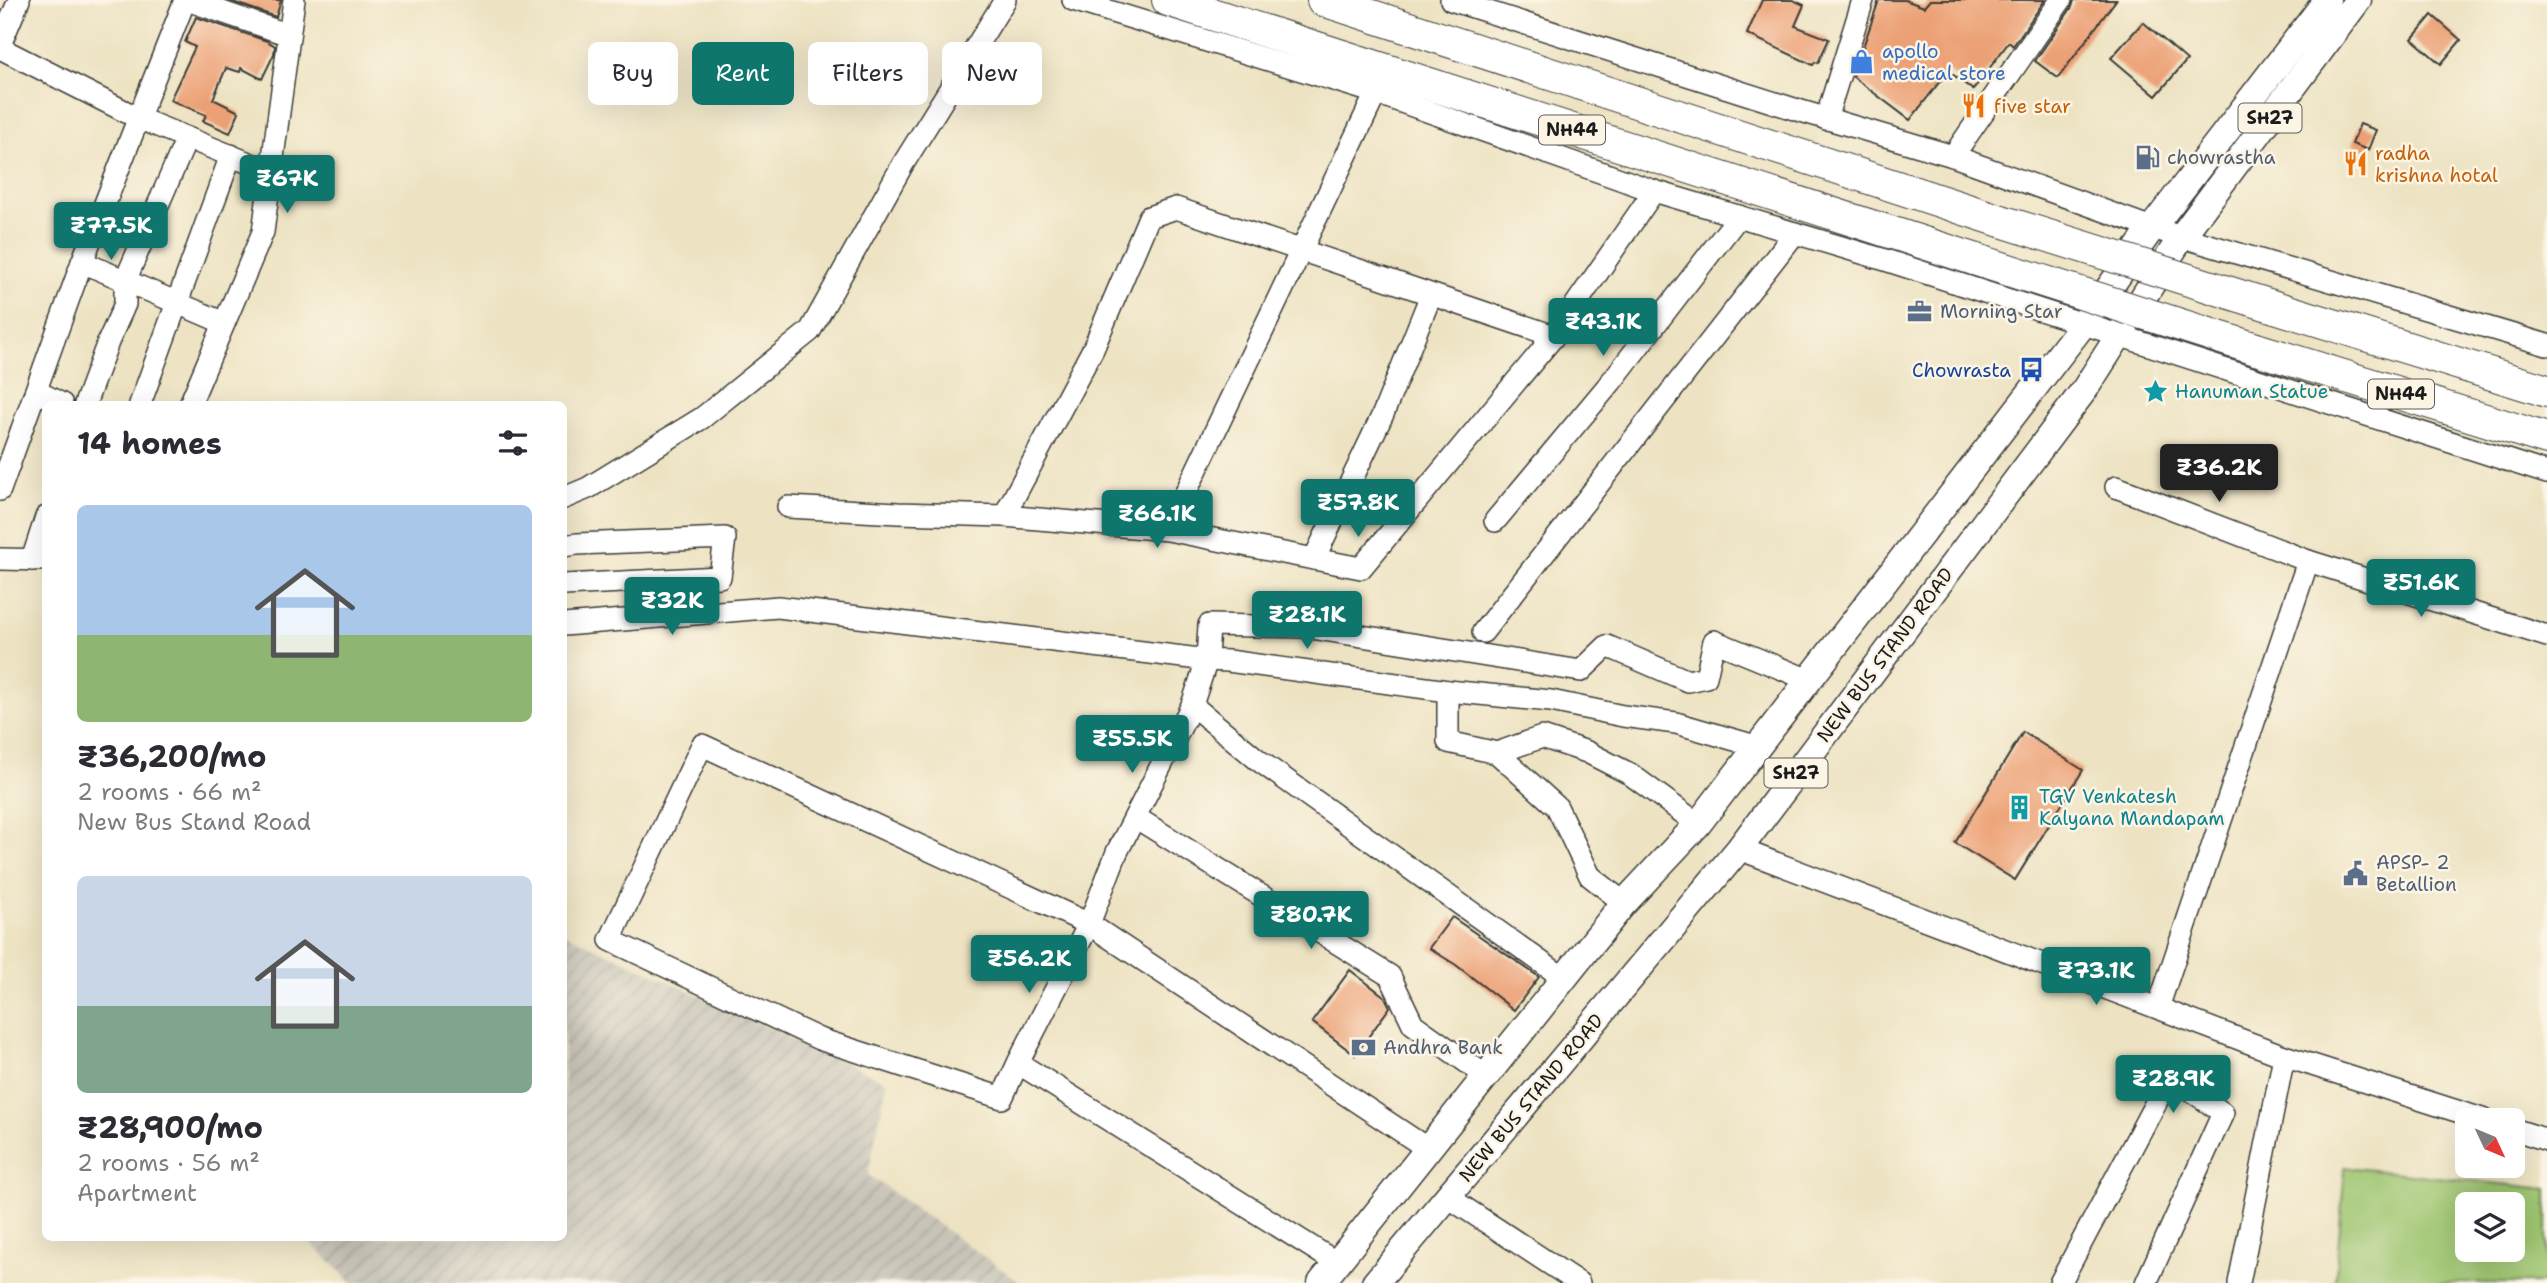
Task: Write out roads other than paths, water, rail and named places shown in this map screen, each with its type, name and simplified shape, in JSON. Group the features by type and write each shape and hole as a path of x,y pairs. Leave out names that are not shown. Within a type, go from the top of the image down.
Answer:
{"highway":[{"name":"NH44","path":"1168,0 1976,260 2547,439"},
{"name":"NH44","path":"1324,0 2001,221 2547,391"}],"main road":[{"name":"SH27","path":"1329,1273 1625,903 1698,824 1759,747 2327,0"},
{"name":"SH27","path":"2182,236 2358,0"},
{"name":"NEW BUS STAND ROAD","path":"1375,1283 1739,849 2085,389 2182,236"}],"street":[{"path":"19,0 0,47 138,118 271,172"},
{"path":"0,490 82,262 186,0 289,35"},
{"path":"191,401 263,232 294,0"},
{"path":"567,497 588,488 702,418 810,331 903,164 1004,0"},
{"path":"1073,0 1376,93 1654,191 2084,323 2547,473"},
{"path":"1451,0 1481,5 1826,119 1953,156 2152,228 2547,345"},
{"path":"1826,119 1863,0"},
{"path":"1953,156 2061,0"},
{"path":"1168,530 1376,93"},
{"path":"86,401 125,304 125,281 187,138"},
{"path":"141,401 231,156"},
{"path":"788,507 1004,516 1168,530 1361,568 1554,336 1654,191"},
{"path":"1004,516 1093,349 1150,217 1176,208 1301,248 1554,336"},
{"path":"1495,521 1611,382 1739,216"},
{"path":"1483,632 1795,233"},
{"path":"82,262 224,323"},
{"path":"1314,559 1383,414 1431,295"},
{"path":"36,391 56,401"},
{"path":"2116,487 2308,561 2547,636"},
{"path":"567,546 724,538 720,577 567,585"},
{"path":"0,559 39,560 42,542"},
{"path":"2158,1008 2308,561"},
{"path":"567,625 778,607 1448,691 1551,701 1623,716 1676,723 1759,747"},
{"path":"1428,1149 1090,924 702,745 610,940 819,1039 1002,1098 1090,924 1117,852 1192,705 1208,660 1209,625 1305,626 1581,671 1607,646 1688,681 1706,677 1714,641 1809,680"},
{"path":"1448,691 1448,742 1497,753 1557,807 1590,876 1625,903"},
{"path":"1192,705 1258,760 1565,979"},
{"path":"1497,753 1542,737 1587,751 1630,774 1698,824"},
{"path":"1135,817 1390,976 1413,1024 1486,1076"},
{"path":"1739,849 2284,1056 2455,1111"},
{"path":"2239,1283 2284,1056"},
{"path":"1018,1063 1329,1273"},
{"path":"2060,1283 2170,1076 2223,1113 2146,1283"},
{"path":"2525,1133 2547,1140"},
{"path":"1448,1197 1579,1283"}],"place":[{"name":"apollo medical store","path":"1862,62"},
{"name":"five star","path":"1974,106"},
{"name":"chowrastha","path":"2147,157"},
{"name":"radha krishna hotal","path":"2355,164"},
{"name":"Morning Star","path":"1920,311"},
{"name":"Chowrasta","path":"2031,370"},
{"name":"Hanuman Statue","path":"2155,391"},
{"name":"TGV Venkatesh Kalyana Mandapam","path":"2019,807"},
{"name":"APSP- 2 Betallion","path":"2356,873"},
{"name":"Andhra Bank","path":"1363,1047"}]}
